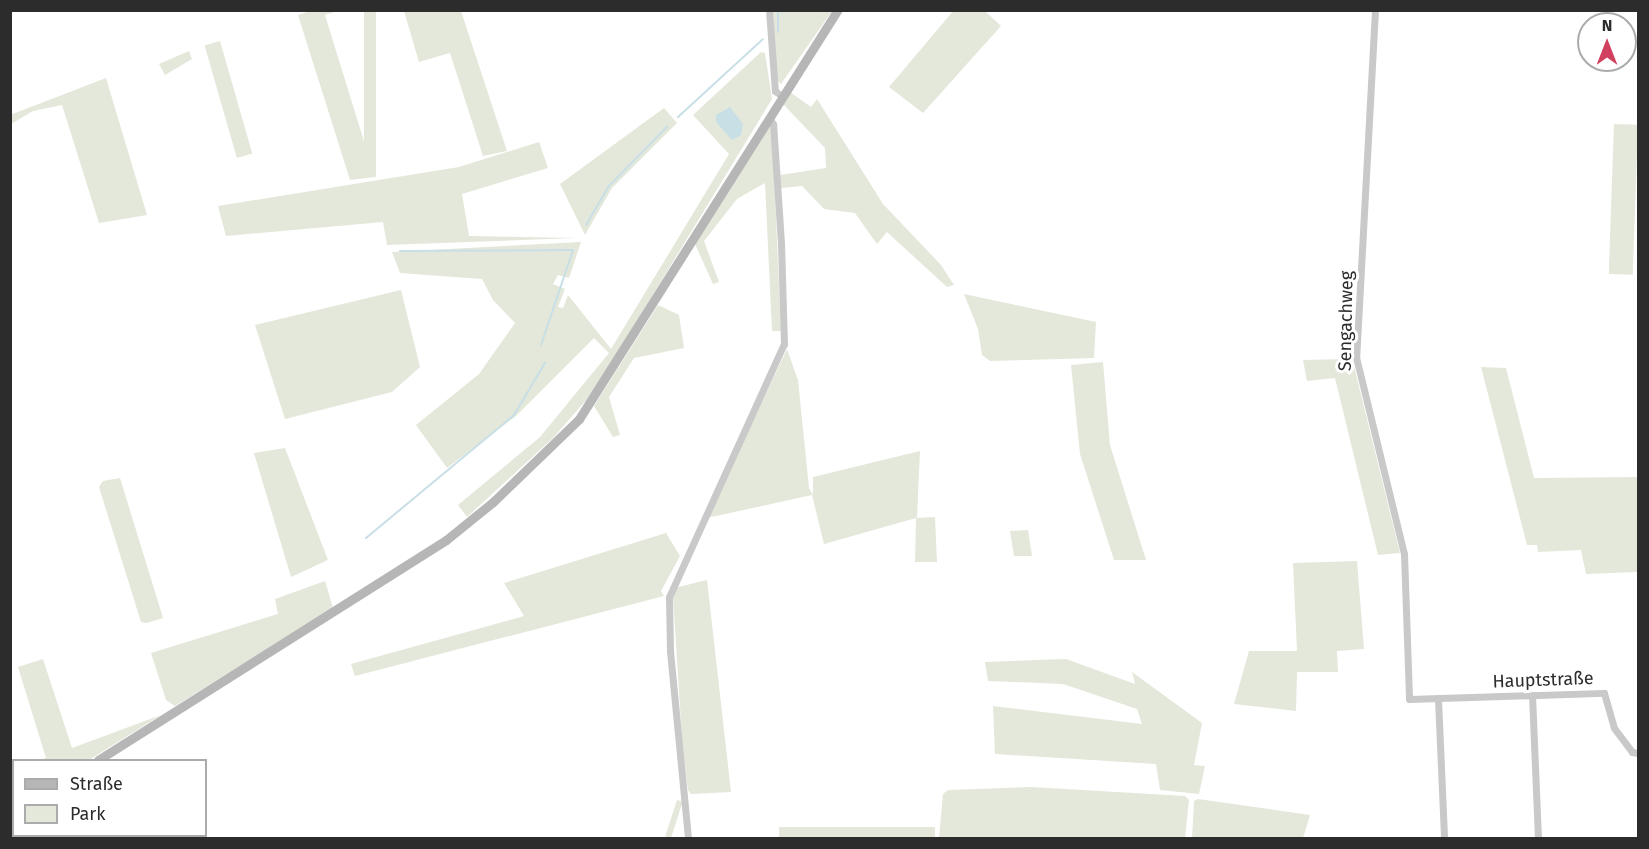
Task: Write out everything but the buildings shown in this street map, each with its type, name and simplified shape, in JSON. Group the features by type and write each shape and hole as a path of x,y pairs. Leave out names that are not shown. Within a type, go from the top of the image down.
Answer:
{"main road":[{"path":"100,759 447,540 539,459 579,419 597,395 768,118 838,10"}],"street":[{"path":"769,10 775,91 782,96"},
{"name":"Sengachweg","path":"1375,10 1356,357 1404,554 1409,699"},
{"path":"688,838 671,662 669,597 784,344 773,124 768,118"},
{"name":"Hauptstraße","path":"1409,699 1604,693 1614,728 1632,752 1638,753"},
{"path":"1532,695 1538,838"},
{"path":"1438,699 1444,838"}],"green space":[{"path":"954,10 985,11 1001,26 923,113 889,87"},
{"path":"310,11 337,11 325,15 375,177 350,180 298,15"},
{"path":"364,11 376,11 376,177 364,177"},
{"path":"404,11 461,11 507,151 483,156 450,53 419,62"},
{"path":"773,11 832,11 781,84 777,80"},
{"path":"220,41 252,153 237,158 205,45"},
{"path":"189,51 192,59 165,75 159,64"},
{"path":"761,52 765,53 772,99 615,357 587,399 553,438 467,517 458,505 540,437 609,353 594,338 516,416 447,468 416,425 479,374 515,323 493,300 482,279 400,273 392,252 581,242 569,278 558,275 553,284 565,289 558,307 563,308 568,295 611,349 729,154 693,115"},
{"path":"106,78 147,215 99,223 62,105 33,111 11,124 10,115"},
{"path":"790,92 811,107 817,99 883,204 941,265 954,285 947,287 887,232 877,244 855,213 824,209 802,186 781,188 780,175 826,168 825,148 783,104"},
{"path":"664,108 677,123 612,188 585,235 560,184"},
{"path":"1614,124 1638,125 1633,275 1609,274"},
{"path":"768,125 772,127 781,331 772,331 765,183 737,199 704,241 719,282 713,284 695,244"},
{"path":"539,142 548,168 462,194 469,236 577,238 387,245 383,222 226,236 218,206 459,167"},
{"path":"401,290 420,367 392,392 285,419 255,325"},
{"path":"964,294 1096,322 1094,358 990,361 982,355 978,329"},
{"path":"658,305 679,315 684,348 634,358 609,397 620,435 613,437 594,406"},
{"path":"787,349 798,380 809,488 813,495 813,477 920,451 917,518 935,517 937,562 915,562 916,518 824,544 812,495 707,518"},
{"path":"1347,359 1353,362 1400,553 1378,555 1335,378 1307,381 1303,360"},
{"path":"1103,362 1110,445 1146,560 1114,560 1080,454 1071,365"},
{"path":"1481,367 1506,368 1534,478 1638,477 1638,572 1586,574 1581,550 1538,552 1537,545 1527,545"},
{"path":"285,448 328,560 291,577 254,453"},
{"path":"120,478 163,618 147,623 141,622 99,487 103,481"},
{"path":"1028,530 1032,556 1014,556 1010,531"},
{"path":"666,533 680,556 661,591 664,596 355,676 351,664 524,616 504,583"},
{"path":"1357,561 1364,649 1337,651 1338,672 1297,672 1296,711 1234,704 1249,651 1297,651 1293,563"},
{"path":"707,580 731,792 691,794 688,790 682,739 673,596 674,588"},
{"path":"325,581 333,608 175,706 166,700 151,653 278,614 275,599"},
{"path":"43,659 72,748 161,715 91,759 42,759 46,758 18,667"},
{"path":"1066,659 1135,684 1132,672 1202,723 1194,765 1205,766 1199,794 1160,790 1156,764 995,754 993,706 1142,724 1137,709 1063,684 988,681 985,662"},
{"path":"1031,787 1185,796 1189,800 1185,838 939,838 943,794 948,790"},
{"path":"1198,799 1310,815 1303,838 1192,838 1194,801"},
{"path":"677,800 683,802 671,838 665,836"},
{"path":"779,827 935,827 935,838 779,838"}],"water":[{"path":"730,107 743,124 741,135 732,140 716,122 716,115"}],"waterway":[{"path":"778,10 778,32"},
{"path":"678,117 763,39"},
{"path":"586,225 609,186 667,127"},
{"path":"400,251 573,250 541,345"},
{"path":"366,538 514,415 545,363"}]}
